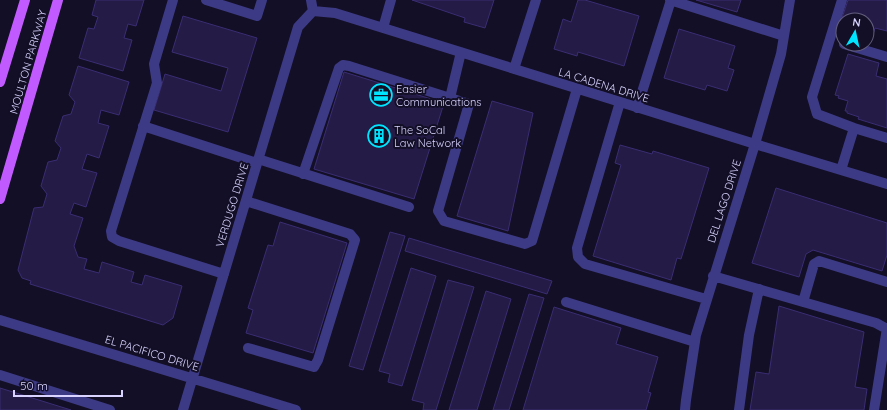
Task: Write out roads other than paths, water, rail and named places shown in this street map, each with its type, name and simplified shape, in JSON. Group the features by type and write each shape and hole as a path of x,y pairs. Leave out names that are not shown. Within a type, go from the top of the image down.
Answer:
{"main road":[{"name":"MOULTON PARKWAY","path":"0,80 25,0"},
{"name":"MOULTON PARKWAY","path":"0,200 58,0"}],"street":[{"path":"173,0 154,64 157,83 111,231 112,238 224,274"},
{"path":"206,0 257,16 262,0"},
{"path":"311,0 313,11"},
{"path":"383,28 391,0"},
{"path":"514,69 536,0"},
{"path":"638,108 670,0 784,36"},
{"name":"DEL LAGO DRIVE","path":"685,410 695,342 713,276 755,144 781,54 790,0"},
{"path":"842,0 812,97 814,106 817,114 854,128 887,138"},
{"name":"LA CADENA DRIVE","path":"313,11 335,13 887,184"},
{"name":"VERDUGO DRIVE","path":"183,410 298,27 313,11"},
{"path":"830,40 835,41"},
{"path":"450,98 461,52"},
{"path":"870,52 887,57"},
{"path":"303,174 339,68 343,65 349,66 469,104 438,211 444,220 525,244 532,241 577,89"},
{"path":"620,102 577,248 578,257 585,264 706,300"},
{"path":"143,126 409,207"},
{"path":"840,170 854,128"},
{"path":"246,201 350,234 355,240 318,360 314,367 248,348"},
{"path":"803,302 814,264 819,261 887,282"},
{"path":"713,276 876,323 887,328 874,410"},
{"path":"739,410 749,335 759,289"},
{"path":"566,302 695,342"},
{"name":"EL PACIFICO DRIVE","path":"0,320 296,410"},
{"path":"0,375 110,410"}],"place":[{"name":"Easier Communications","path":"381,95"},
{"name":"The SoCal Law Network","path":"379,136"}]}
